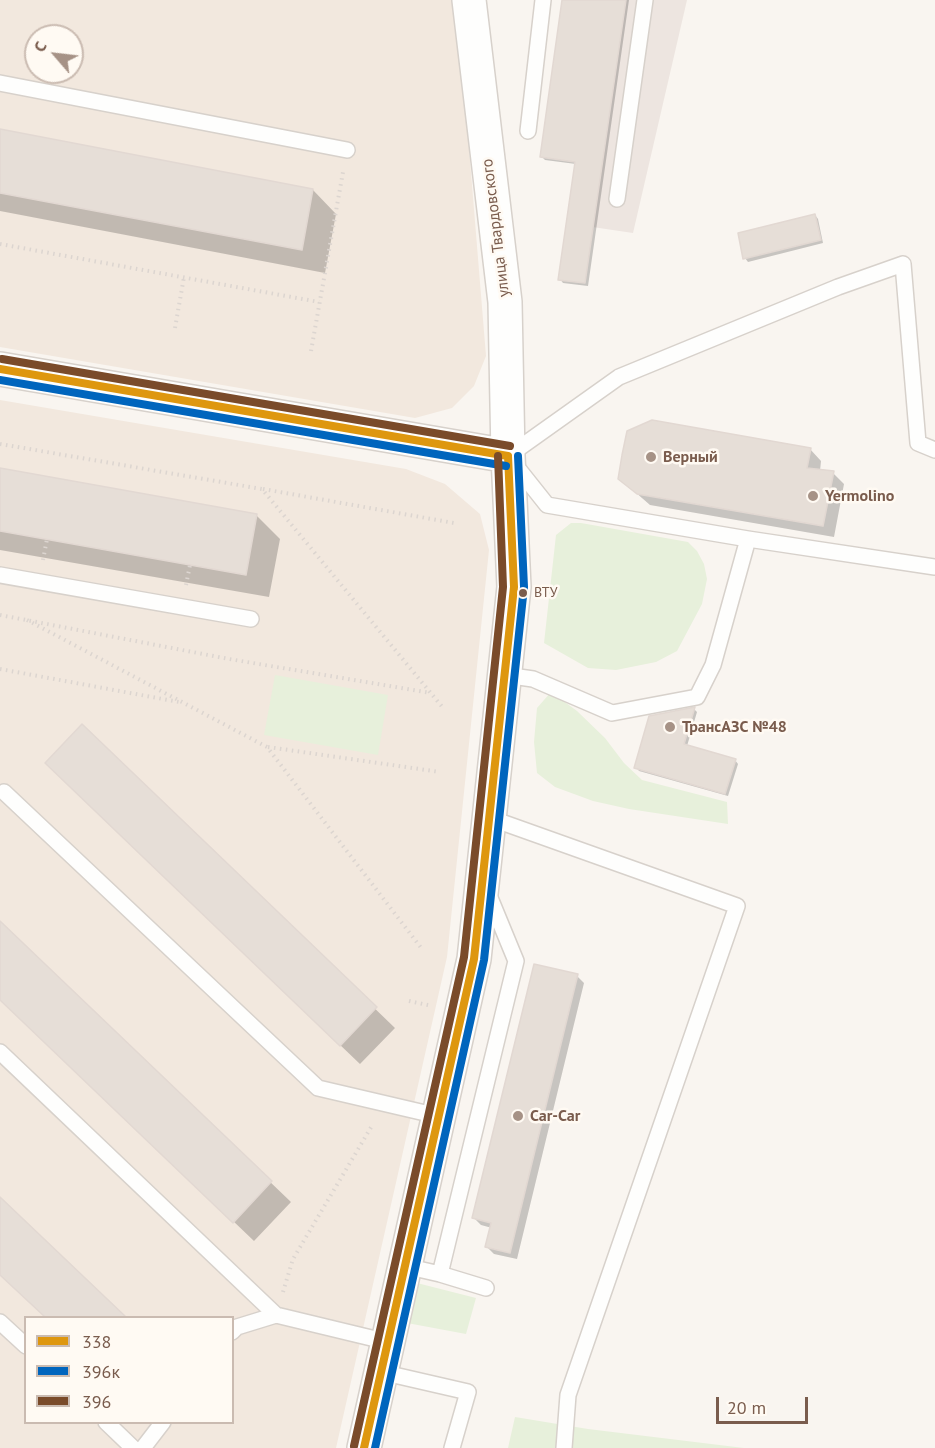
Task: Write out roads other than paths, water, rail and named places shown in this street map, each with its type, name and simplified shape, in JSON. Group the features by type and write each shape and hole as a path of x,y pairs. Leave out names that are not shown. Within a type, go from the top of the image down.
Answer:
{"street":[{"name":"улица Твардовского","path":"364,1448 474,959 513,587 505,302 469,0"},
{"path":"0,369 508,456"}],"lane":[{"path":"528,131 543,0"},
{"path":"617,199 645,0"},
{"path":"0,83 347,150"},
{"path":"935,450 918,443 903,264 838,287 619,377 508,456 547,505 935,567"},
{"path":"505,675 533,679 612,713 697,697 713,665 748,538"},
{"path":"0,575 251,619"},
{"path":"4,792 318,1088 438,1116"},
{"path":"490,818 737,906 568,1395 564,1448"},
{"path":"440,1274 516,961 482,881"},
{"path":"0,1052 276,1315 468,1392 452,1448"},
{"path":"405,1266 486,1288"},
{"path":"234,1330 237,1327 276,1315"},
{"path":"0,1322 24,1344"},
{"path":"108,1424 133,1448"},
{"path":"143,1448 161,1424"}],"place":[{"name":"Верный","path":"651,457"},
{"name":"Yermolino","path":"813,496"},
{"name":"ВТУ","path":"523,593"},
{"name":"ТрансАЗС №48","path":"670,727"},
{"name":"Car-Car","path":"518,1116"}]}
